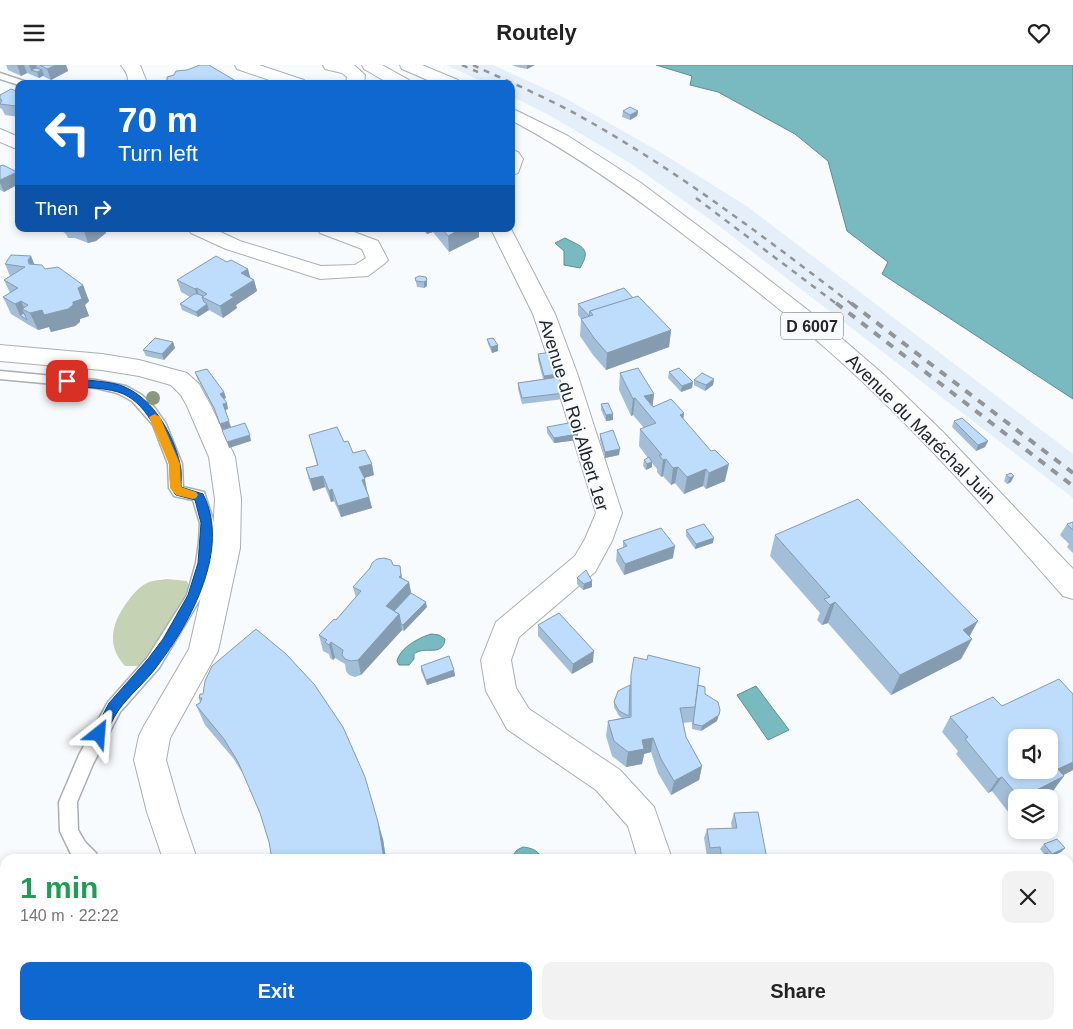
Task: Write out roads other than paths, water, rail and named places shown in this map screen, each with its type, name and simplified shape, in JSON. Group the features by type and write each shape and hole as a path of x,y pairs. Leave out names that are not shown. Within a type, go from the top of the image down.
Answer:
{"street":[{"path":"129,65 133,67 137,80"},
{"path":"243,65 286,80"},
{"path":"331,65 348,69 356,75 355,80"},
{"path":"370,65 396,80"},
{"path":"408,65 443,80"},
{"name":"Avenue du Maréchal Juin","path":"515,115 582,152 646,195 731,260 845,352 927,431 1073,587"},
{"path":"0,135 15,142"},
{"path":"205,232 233,245 320,273 360,271 377,260 371,245 335,232"},
{"name":"Avenue du Roi Albert 1er","path":"502,232 544,315 565,373 609,513 598,541 584,564 506,630 496,659 501,691 518,719 608,780 642,818 653,854"},
{"path":"0,353 102,362 156,372 179,379 199,405 222,457 228,499 226,548 203,651 155,736 150,760 164,812 178,854"}],"lane":[{"path":"0,76 15,81"},
{"path":"0,375 96,384 121,389 137,398 150,411 159,424 175,464 176,488 179,492 199,497 207,523 204,563 194,596 153,663 114,707 85,761 68,801 69,831 78,848 84,854"}],"water":[{"path":"656,65 1073,65 1073,399 882,274 888,262 847,231 828,161 795,134 718,92 690,85 692,76"},
{"path":"565,238 580,246 585,252 580,268 564,265 564,251 555,243"},
{"path":"431,634 439,635 445,639 444,645 437,650 418,652 414,654 414,659 409,665 399,665 397,661 399,656 406,648 415,641"},
{"path":"756,686 789,730 768,740 737,695"},
{"path":"523,847 530,848 539,854 514,854"}],"railway":[{"path":"462,65 478,72"},
{"path":"473,65 506,80"},
{"path":"515,84 563,107 648,157 752,228 853,305"},
{"path":"696,198 838,305"},
{"path":"836,303 1073,486"},
{"path":"851,303 1073,473"}]}
